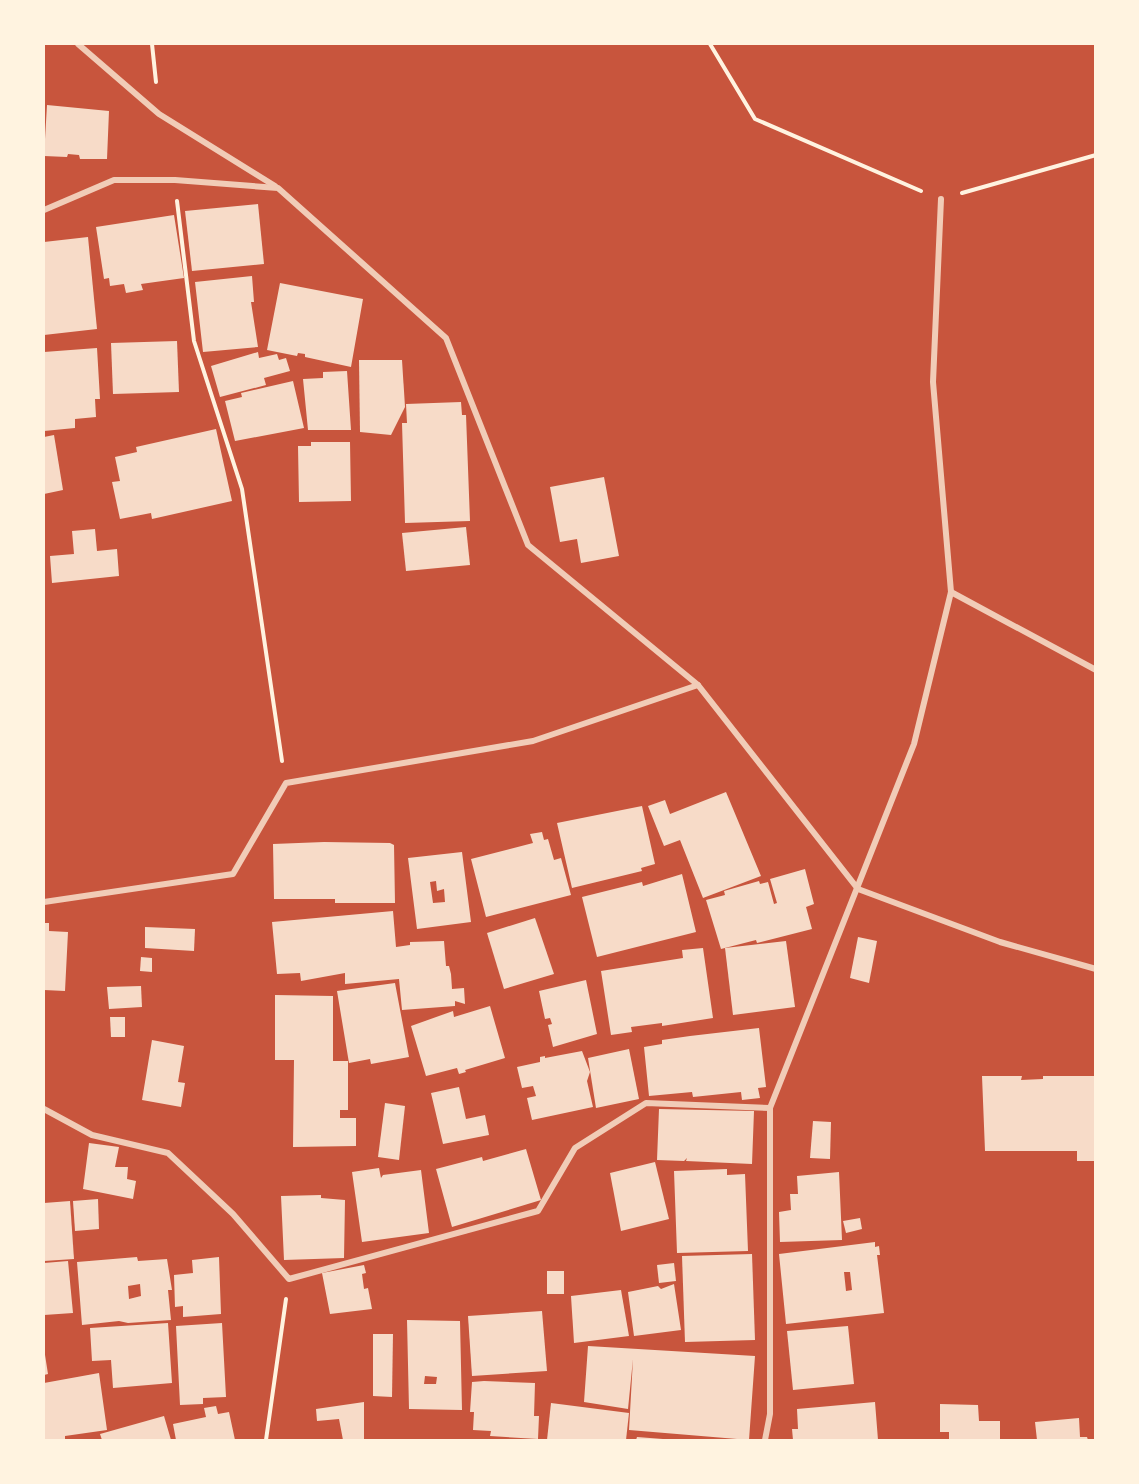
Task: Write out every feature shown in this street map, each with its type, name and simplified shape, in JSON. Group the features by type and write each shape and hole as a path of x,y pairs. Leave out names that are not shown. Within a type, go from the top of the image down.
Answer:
{"street":[{"path":"78,44 159,114 278,188 446,338 528,545 698,685 858,889 1000,942 1095,969"},
{"path":"44,210 114,180 175,180 278,188"},
{"path":"765,1440 770,1414 770,1108 914,744 951,592 933,382 941,199"},
{"path":"951,592 1095,670"},
{"path":"44,902 233,874 285,783 533,741 698,685"},
{"path":"44,1110 92,1135 168,1153 233,1214 289,1278 538,1212 575,1148 646,1103 770,1108"}],"path":[{"path":"710,44 755,119 941,199 1095,155"},
{"path":"175,180 194,341 242,489 285,783"},
{"path":"266,1440 289,1278"}],"building":[{"path":"47,105 109,111 107,159 80,159 79,155 68,154 67,157 44,156"},
{"path":"258,204 264,264 192,271 185,211"},
{"path":"174,215 184,278 141,284 143,290 126,293 124,284 110,286 109,278 104,279 96,227"},
{"path":"88,237 97,329 44,335 44,242"},
{"path":"252,276 254,302 251,302 258,347 203,352 195,282"},
{"path":"280,283 363,299 351,367 305,357 305,354 298,353 297,356 267,350"},
{"path":"177,341 179,392 113,394 111,343"},
{"path":"97,348 100,399 95,399 96,417 75,419 75,428 44,431 44,352"},
{"path":"258,352 259,358 277,354 279,360 286,358 290,371 264,378 266,385 220,397 211,366"},
{"path":"359,360 402,360 405,407 391,435 360,432"},
{"path":"347,371 351,430 308,430 303,379 323,378 323,372"},
{"path":"293,381 304,428 235,441 225,401 242,397 241,393"},
{"path":"461,402 462,415 466,415 470,521 405,523 402,423 407,423 406,404"},
{"path":"216,429 232,501 152,519 151,513 120,519 112,482 120,481 115,457 137,452 136,447"},
{"path":"54,435 63,490 44,494 44,437"},
{"path":"311,442 350,442 351,501 299,502 298,446 311,446"},
{"path":"604,477 619,556 581,563 577,539 560,542 550,487"},
{"path":"466,527 470,565 406,571 402,533"},
{"path":"95,529 97,551 117,549 119,576 52,583 50,556 74,554 72,531"},
{"path":"726,792 761,876 703,898 680,840 664,846 648,806 665,800 670,814"},
{"path":"642,806 655,864 641,868 642,871 572,888 557,823"},
{"path":"542,832 544,840 548,839 554,860 561,858 571,895 486,917 471,859 533,843 530,834"},
{"path":"390,843 394,845 395,903 335,903 335,899 274,899 273,844"},
{"path":"462,852 471,922 417,929 408,858","holes":["436,881 437,891 444,889 445,902 433,903 430,882"]},
{"path":"805,869 814,904 806,907 812,929 757,943 756,940 721,949 706,900 725,895 724,891 759,881 760,884 768,882 774,904 777,903 770,879"},
{"path":"682,874 696,932 597,957 582,897 642,882 643,886"},
{"path":"393,911 396,947 410,945 410,942 444,941 446,966 449,966 452,989 464,988 465,1004 455,1001 455,1006 402,1010 399,979 345,984 345,973 301,981 300,973 277,974 272,922"},
{"path":"535,918 554,974 504,989 487,933"},
{"path":"44,923 49,923 49,931 68,932 65,991 44,990"},
{"path":"145,927 195,929 194,951 145,948"},
{"path":"858,937 877,941 869,983 850,978"},
{"path":"786,941 795,1007 733,1015 725,948"},
{"path":"703,948 713,1018 662,1026 662,1023 631,1027 632,1032 611,1035 601,971 683,958 682,950"},
{"path":"141,957 152,958 152,972 140,971"},
{"path":"586,980 597,1034 553,1047 548,1025 552,1024 550,1018 545,1019 539,991"},
{"path":"395,983 409,1057 371,1064 370,1059 349,1063 337,991"},
{"path":"141,986 142,1007 109,1009 107,987"},
{"path":"275,995 333,996 333,1061 348,1061 348,1110 340,1110 340,1118 356,1118 356,1146 293,1147 294,1060 275,1060"},
{"path":"490,1006 505,1058 465,1070 466,1072 459,1074 457,1068 426,1076 411,1026 453,1011 454,1017"},
{"path":"110,1017 125,1017 125,1037 111,1037"},
{"path":"759,1028 766,1087 758,1088 760,1098 742,1100 741,1092 693,1097 692,1092 649,1096 644,1047 662,1044 662,1040"},
{"path":"152,1040 184,1046 178,1082 185,1083 181,1107 142,1100"},
{"path":"629,1049 639,1099 596,1108 588,1058"},
{"path":"582,1051 590,1072 587,1081 593,1107 532,1120 527,1098 536,1096 533,1086 522,1088 517,1067 540,1062 540,1057"},
{"path":"982,1076 1022,1076 1021,1080 1043,1079 1043,1076 1096,1076 1096,1161 1077,1161 1077,1151 985,1151"},
{"path":"459,1087 466,1119 485,1115 489,1135 443,1144 431,1093"},
{"path":"385,1103 405,1106 399,1160 378,1157"},
{"path":"659,1109 754,1111 752,1164 686,1161 687,1158 684,1161 657,1160"},
{"path":"813,1121 831,1122 830,1159 810,1158"},
{"path":"89,1143 119,1147 115,1167 128,1167 127,1179 136,1181 133,1199 83,1189"},
{"path":"526,1149 541,1200 452,1227 436,1169 482,1157 483,1161"},
{"path":"655,1162 669,1219 621,1231 610,1173"},
{"path":"379,1168 381,1178 383,1175 421,1170 429,1233 362,1242 352,1172"},
{"path":"727,1169 727,1175 745,1174 748,1251 677,1253 674,1171"},
{"path":"839,1172 842,1240 780,1242 779,1212 791,1210 790,1194 798,1194 797,1176"},
{"path":"321,1195 321,1198 345,1200 344,1258 284,1260 281,1196"},
{"path":"98,1199 99,1229 75,1231 73,1201"},
{"path":"70,1201 74,1259 44,1261 44,1203"},
{"path":"860,1218 862,1229 846,1233 843,1221"},
{"path":"875,1242 875,1247 879,1246 880,1255 877,1255 884,1313 786,1324 779,1254","holes":["844,1272 850,1272 852,1290 846,1291"]},
{"path":"752,1254 755,1340 685,1342 682,1256"},
{"path":"137,1257 138,1261 167,1259 172,1290 168,1290 171,1320 128,1323 119,1321 82,1325 77,1262","holes":["140,1284 141,1296 129,1299 128,1286"]},
{"path":"219,1257 221,1314 183,1317 183,1306 175,1307 174,1275 193,1273 192,1260"},
{"path":"68,1261 73,1313 44,1315 44,1263"},
{"path":"674,1263 676,1281 659,1283 657,1265"},
{"path":"364,1265 366,1273 362,1274 364,1289 368,1288 372,1309 330,1314 322,1273"},
{"path":"547,1271 564,1271 564,1294 547,1294"},
{"path":"674,1284 681,1330 634,1336 628,1292 658,1286 661,1289"},
{"path":"621,1290 629,1336 574,1343 571,1296"},
{"path":"542,1311 547,1371 472,1376 468,1316"},
{"path":"407,1320 460,1321 462,1410 409,1409","holes":["425,1376 437,1377 436,1384 424,1384"]},
{"path":"168,1323 172,1383 113,1388 111,1360 92,1361 90,1328"},
{"path":"222,1323 226,1397 203,1398 203,1404 180,1405 176,1326"},
{"path":"848,1326 854,1384 793,1390 787,1331"},
{"path":"373,1334 393,1334 392,1397 373,1396"},
{"path":"588,1346 755,1356 749,1440 629,1430 633,1359 628,1409 584,1402"},
{"path":"44,1355 48,1374 44,1375"},
{"path":"99,1373 107,1430 65,1436 65,1440 44,1440 44,1383"},
{"path":"472,1382 535,1383 534,1416 539,1416 538,1439 490,1436 491,1431 473,1430 474,1412 470,1412"},
{"path":"364,1402 364,1440 343,1440 339,1419 317,1421 316,1409"},
{"path":"875,1402 878,1440 793,1440 792,1429 798,1429 797,1409"},
{"path":"551,1403 629,1413 626,1440 547,1440"},
{"path":"940,1404 978,1405 979,1421 1000,1421 1000,1440 949,1440 949,1432 940,1432"},
{"path":"216,1406 218,1414 229,1412 235,1440 176,1440 173,1424 206,1417 204,1408"},
{"path":"164,1416 171,1440 102,1440 100,1434"},
{"path":"1079,1418 1080,1437 1087,1437 1088,1440 1037,1440 1035,1422"},
{"path":"637,1437 663,1439 663,1440 636,1440"}]}
